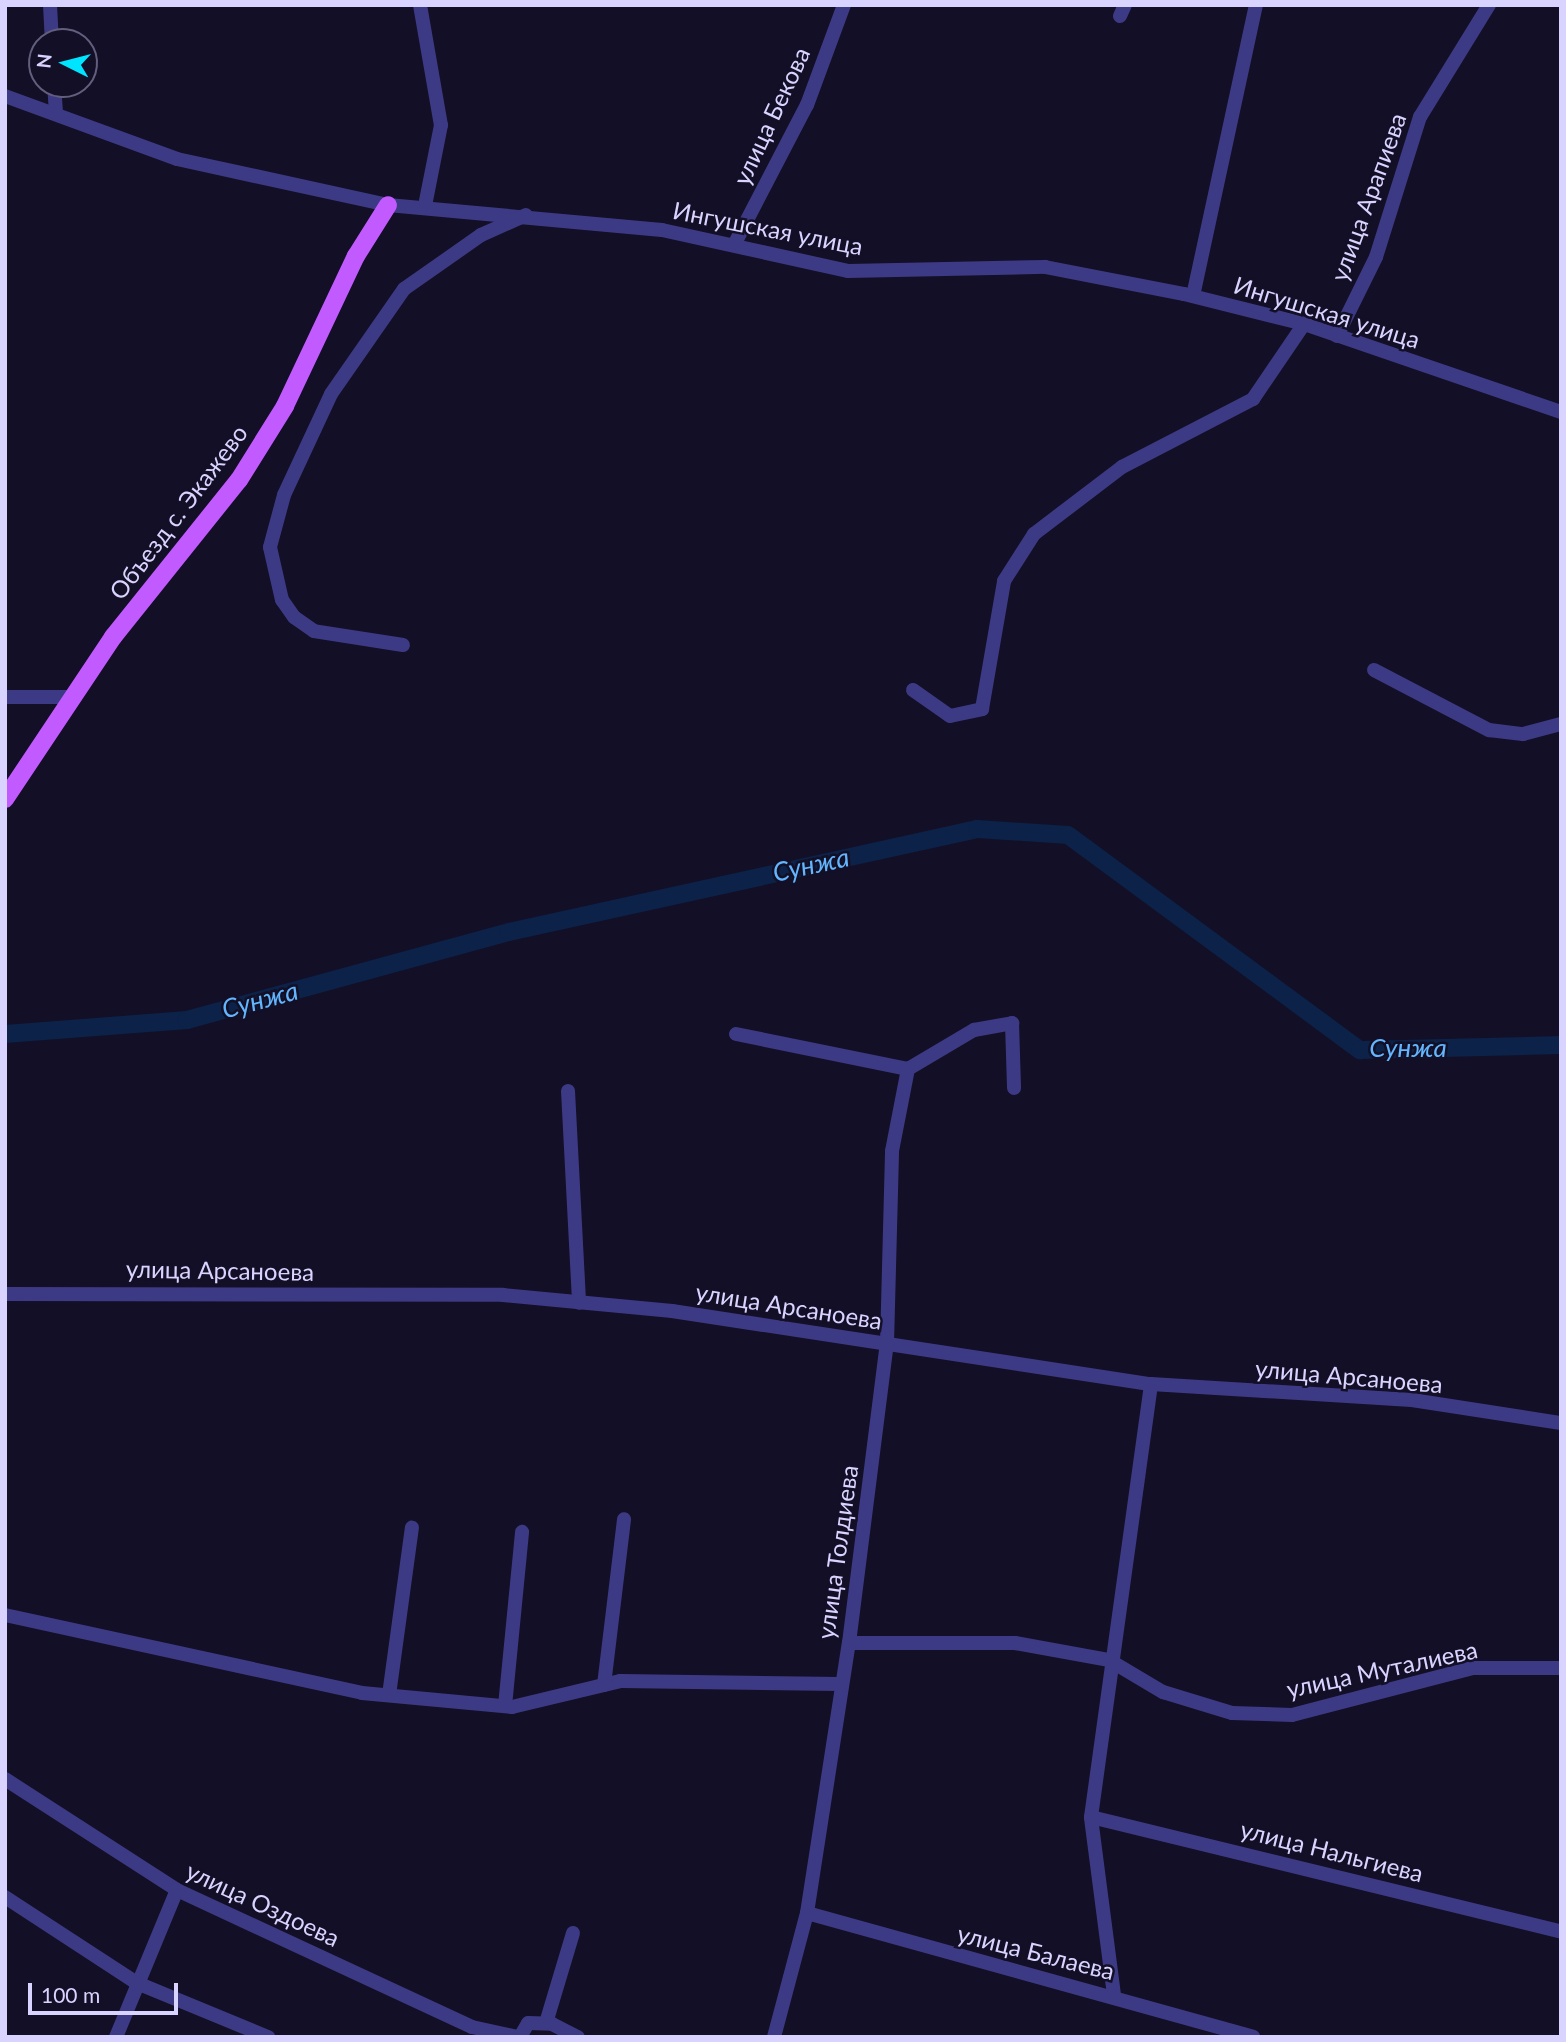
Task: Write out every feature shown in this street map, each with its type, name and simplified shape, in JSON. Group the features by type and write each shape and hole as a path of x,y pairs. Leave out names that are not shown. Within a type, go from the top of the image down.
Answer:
{"main road":[{"name":"Объезд с. Экажево","path":"5,799 70,697 239,480 285,406 355,256 388,205"}],"street":[{"path":"50,5 51,28"},
{"path":"420,5 441,125 425,206"},
{"name":"улица Бекова","path":"734,245 807,105 844,5"},
{"path":"1193,296 1256,5"},
{"name":"улица Арапиева","path":"1337,336 1376,257 1420,117 1489,5"},
{"name":"Ингушская улица","path":"5,96 177,159 388,205 527,215 734,245 848,271 1045,267 1193,296 1304,324 1561,412"},
{"path":"55,98 56,114"},
{"path":"404,645 314,631 294,617 282,600 270,547 284,495 331,394 404,289 481,235 527,215"},
{"path":"913,690 950,716 982,709 1004,581 1034,534 1122,467 1253,399 1304,324"},
{"path":"1374,670 1489,730 1523,734 1561,724"},
{"path":"5,697 70,697"},
{"path":"736,1034 908,1069 974,1030 1012,1023 1014,1088"},
{"name":"улица Толдиева","path":"774,2037 807,1913 839,1684 849,1643 887,1345 892,1151 908,1069"},
{"path":"568,1091 579,1303"},
{"name":"улица Арсаноева","path":"5,1294 503,1295 887,1345 1151,1384 1412,1400 1561,1423"},
{"path":"1114,1995 1091,1817 1109,1660 1151,1384"},
{"path":"604,1685 624,1519"},
{"path":"389,1695 412,1528"},
{"path":"505,1706 522,1532"},
{"path":"5,1615 389,1695 505,1706 604,1685 839,1684"},
{"name":"улица Муталиева","path":"849,1643 1014,1643 1109,1660 1163,1692 1232,1713 1292,1714 1473,1668 1561,1668"},
{"name":"улица Оздоева","path":"5,1779 177,1891 472,2027 518,2037"},
{"name":"улица Нальгиева","path":"1091,1817 1561,1932"},
{"path":"116,2037 177,1891"},
{"path":"5,1897 137,1983 268,2037"},
{"name":"улица Балаева","path":"807,1913 1114,1995 1253,2037"},
{"path":"546,2024 573,1933"},
{"path":"518,2037 528,2023 546,2024 578,2037"}],"waterway":[{"name":"Сунжа","path":"5,1034 187,1020 509,932 977,829 1068,835 1360,1050 1561,1045"}]}
